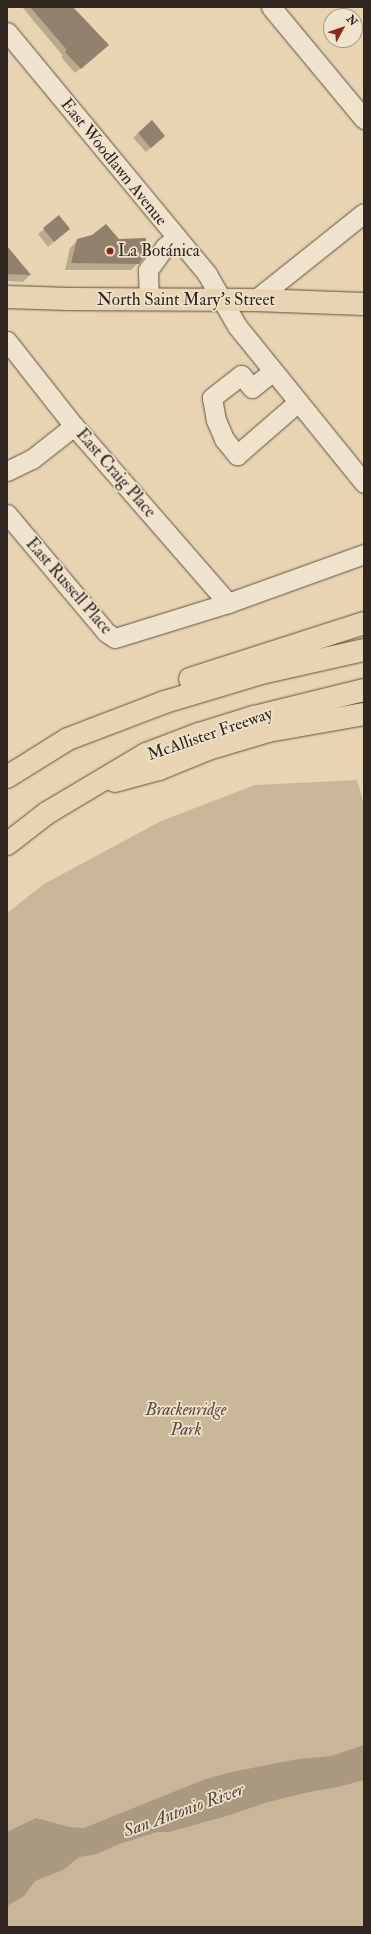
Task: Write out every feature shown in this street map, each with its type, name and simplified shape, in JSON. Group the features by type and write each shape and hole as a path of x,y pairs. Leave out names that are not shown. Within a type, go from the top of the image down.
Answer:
{"main road":[{"name":"North Saint Mary's Street","path":"7,297 222,301 255,300 364,304"},
{"path":"7,777 111,714 164,689 364,623"},
{"path":"68,739 165,702 261,673 364,650"},
{"name":"McAllister Freeway","path":"7,844 47,813 83,790 146,754 199,734 254,717 364,690"},
{"path":"83,790 159,769 208,749 268,731 364,714"}],"street":[{"path":"271,7 364,119"},
{"name":"East Woodlawn Avenue","path":"7,32 207,274 237,326 364,483"},
{"path":"255,300 364,213"},
{"path":"149,300 148,270 165,247 176,237"},
{"name":"East Craig Place","path":"7,341 74,426 228,603"},
{"path":"273,371 252,388 241,374 212,398 216,420 224,439 237,455 298,402"},
{"path":"7,471 32,459 74,426"},
{"name":"East Russell Place","path":"7,514 107,633 115,638 228,603"},
{"path":"228,603 364,554"}],"green space":[{"name":"Brackenridge Park","path":"357,780 364,805 364,1927 7,1927 7,913 44,884 161,821 255,785"}],"water":[{"name":"San Antonio River","path":"364,1745 364,1780 268,1802 230,1815 169,1832 157,1832 119,1844 97,1854 79,1857 63,1870 35,1881 24,1896 7,1906 7,1832 36,1818 69,1827 84,1828 203,1780 231,1772 298,1759 331,1756"}],"building":[{"path":"30,7 73,7 109,45 81,69 65,52 67,50"},
{"path":"152,120 165,136 151,148 138,133"},
{"path":"59,215 70,229 54,242 43,228"},
{"name":"La Botánica","path":"106,224 119,239 146,238 146,254 139,264 71,263 77,239 92,235"},
{"path":"7,246 31,275 7,274"}],"place":[{"name":"La Botánica","path":"110,251"}]}
